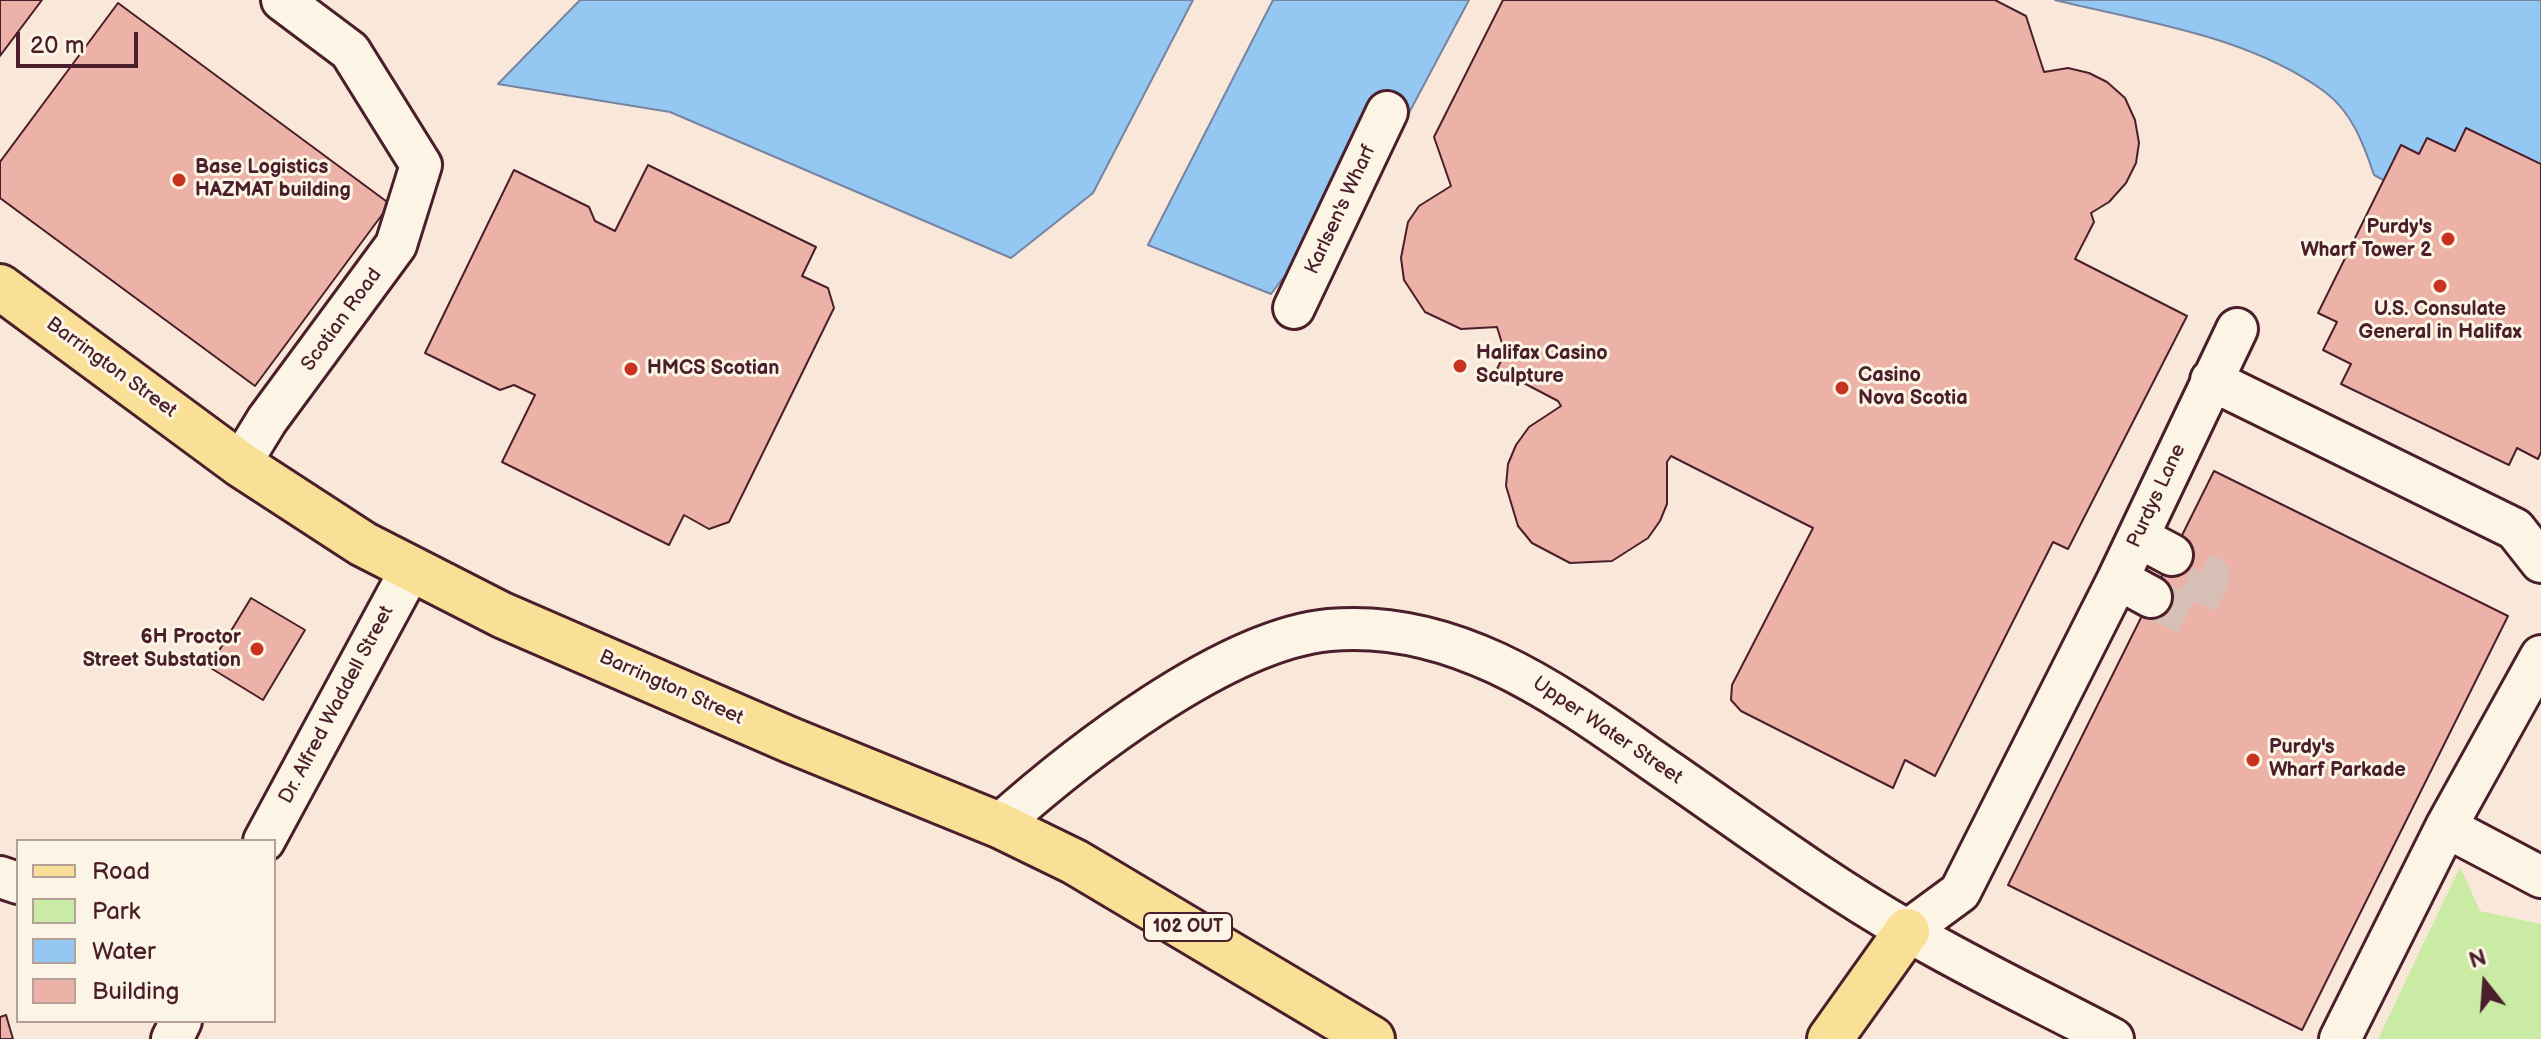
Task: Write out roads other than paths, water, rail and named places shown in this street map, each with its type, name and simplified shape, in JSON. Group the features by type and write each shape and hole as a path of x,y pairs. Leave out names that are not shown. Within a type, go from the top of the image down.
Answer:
{"main road":[{"name":"Barrington Street","path":"0,287 240,464 363,544 516,621 790,740 999,825 1075,862 1372,1039"},
{"path":"1830,1039 1907,931"}],"street":[{"name":"Scotian Road","path":"240,464 267,420 396,245 421,165 350,51 282,0"},
{"name":"Karlsen's Wharf","path":"1294,308 1387,112"},
{"name":"Purdys Lane","path":"1907,931 1960,892 2135,588 2138,537 2237,329"},
{"path":"2211,380 2515,529 2541,562"},
{"path":"2138,537 2172,555"},
{"name":"Dr. Alfred Waddell Street","path":"265,839 411,569"},
{"name":"Upper Water Street","path":"999,825 1062,768 1127,723 1231,661 1272,645 1325,631 1407,632 1450,645 1546,686 1907,931 2113,1039"},
{"path":"2340,1039 2446,827 2541,656"},
{"path":"2446,827 2541,877"}],"water":[{"path":"580,0 1193,0 1093,193 1011,258 670,112 498,84"},
{"path":"1273,0 1469,0 1369,188 1334,211 1271,294 1148,245"},
{"path":"2055,0 2541,0 2541,263 2374,175 2361,141 2343,109 2325,92 2296,73 2264,57 2195,33"}],"tunnel":[{"path":"2151,597 2191,617 2210,576 2172,555"}],"place":[{"name":"Base Logistics HAZMAT building","path":"179,180"},
{"name":"Purdy's Wharf Tower 2","path":"2448,239"},
{"name":"U.S. Consulate General in Halifax","path":"2440,286"},
{"name":"Halifax Casino Sculpture","path":"1460,366"},
{"name":"HMCS Scotian","path":"631,369"},
{"name":"Casino Nova Scotia","path":"1842,388"},
{"name":"6H Proctor Street Substation","path":"257,649"},
{"name":"Purdy's Wharf Parkade","path":"2253,760"}]}
